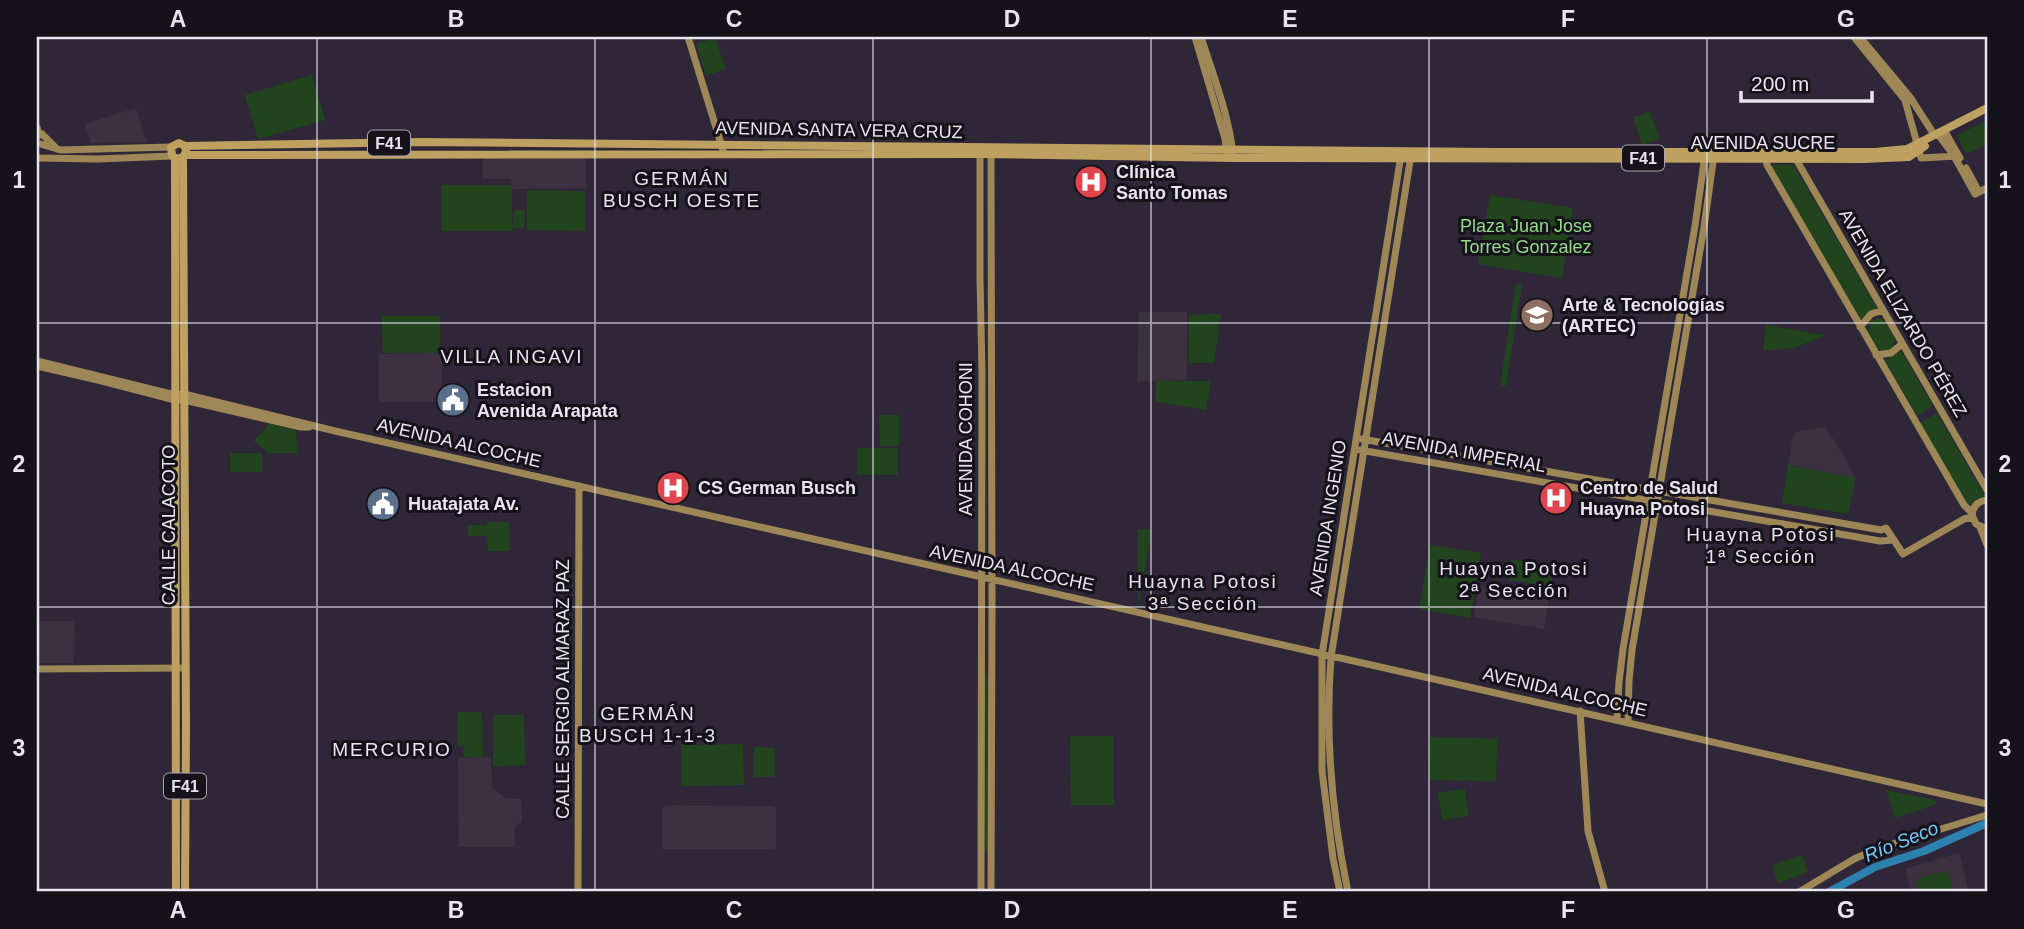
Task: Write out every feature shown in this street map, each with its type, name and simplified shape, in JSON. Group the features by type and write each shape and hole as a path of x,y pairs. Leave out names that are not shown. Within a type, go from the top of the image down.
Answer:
{"main road":[{"name":"F41","path":"1918,151 1941,134 1987,108"},
{"name":"F41","path":"1941,134 1987,114"},
{"name":"AVENIDA SANTA VERA CRUZ","path":"179,153 423,142 1230,154"},
{"name":"AVENIDA SUCRE","path":"1793,155 1907,149 1918,151"},
{"name":"AVENIDA SUCRE","path":"1492,155 1909,157 1918,151"},
{"name":"AVENIDA SANTA VERA CRUZ","path":"179,153 1492,155"},
{"name":"CALLE CALACOTO","path":"179,153 181,668 185,892"},
{"name":"CALLE CALACOTO","path":"176,892 181,668"}],"street":[{"path":"688,37 723,155"},
{"path":"1195,37 1230,154"},
{"path":"1201,37 1218,93 1230,154"},
{"path":"1854,37 1941,134 1978,190 1987,181"},
{"path":"1860,37 1907,99 1918,151 1956,156"},
{"path":"39,133 57,149"},
{"name":"AVENIDA SANTA VERA CRUZ","path":"37,143 57,149 179,153"},
{"name":"AVENIDA SANTA VERA CRUZ","path":"37,158 97,159 179,153"},
{"name":"AVENIDA COHONI","path":"980,154 981,892"},
{"name":"AVENIDA COHONI","path":"990,892 991,154"},
{"name":"AVENIDA INGENIO","path":"1340,892 1332,858 1322,771 1327,656 1406,155"},
{"path":"1628,722 1632,650 1695,226 1709,155"},
{"path":"1765,155 1767,165 1876,355 1974,522 1983,528 1987,545"},
{"name":"AVENIDA ELIZARDO PÉREZ","path":"1793,155 1987,490"},
{"path":"1860,327 1871,314 1883,310"},
{"path":"1876,355 1891,353 1902,344"},
{"name":"AVENIDA ALCOCHE","path":"37,361 300,427 316,427 1987,804"},
{"name":"AVENIDA ALCOCHE","path":"37,366 180,397"},
{"name":"AVENIDA IMPERIAL","path":"1359,450 1880,541 1894,540 1886,528 1881,530 1361,439"},
{"name":"CALLE SERGIO ALMARAZ PAZ","path":"578,892 579,486"},
{"path":"1894,540 1903,554 1972,515 1978,503 1987,500"},
{"path":"1617,719 1623,649 1654,501"},
{"name":"AVENIDA INGENIO","path":"1327,656 1335,820 1348,892"},
{"path":"37,669 181,668"},
{"path":"1580,711 1588,831 1605,892"},
{"path":"1799,892 1854,859 1879,848 1987,815"}],"shaded area":[{"path":"136,108 147,142 91,143 85,124"},
{"path":"483,157 586,158 586,188 512,189 511,179 483,179"},
{"path":"1139,312 1187,312 1187,380 1137,381"},
{"path":"442,353 442,399 439,402 379,400 379,354"},
{"path":"1825,427 1856,478 1788,465 1793,435 1796,432"},
{"path":"1479,586 1549,599 1544,629 1474,617"},
{"path":"37,621 75,621 74,663 37,663"},
{"path":"491,757 492,788 507,799 521,799 522,821 515,827 515,847 459,847 458,758"},
{"path":"666,805 773,806 776,808 776,847 662,849 662,809"},
{"path":"1959,853 1969,892 1911,892 1905,869"}],"green space":[{"path":"715,38 726,69 706,76 696,44"},
{"path":"312,75 325,120 258,139 245,95"},
{"path":"1650,112 1659,139 1642,145 1633,117"},
{"path":"1987,121 1987,144 1966,154 1957,135"},
{"path":"1793,164 1878,310 1869,312 1860,320 1771,165"},
{"path":"441,185 512,185 512,226 514,210 525,210 524,228 513,228 512,231 442,231"},
{"path":"527,190 585,191 585,231 527,230"},
{"name":"Plaza Juan Jose Torres Gonzalez","path":"1490,195 1573,208 1562,278 1478,264"},
{"path":"1516,284 1522,285 1506,386 1500,385"},
{"path":"1221,314 1214,363 1188,363 1189,315"},
{"path":"382,316 440,316 440,353 383,353"},
{"path":"1878,318 1884,320 1895,339 1894,346 1884,351 1877,348 1867,331 1871,321"},
{"path":"1766,325 1826,335 1794,348 1763,351"},
{"path":"1901,351 1933,406 1917,416 1885,360"},
{"path":"1156,381 1211,381 1206,410 1155,402"},
{"path":"1937,413 1986,498 1977,498 1969,508 1920,423"},
{"path":"879,415 899,415 899,446 880,446"},
{"path":"270,423 296,430 297,453 268,453 254,441"},
{"path":"857,448 898,448 898,475 857,475"},
{"path":"230,453 262,453 262,472 230,472"},
{"path":"1788,465 1856,478 1848,514 1782,503"},
{"path":"487,522 509,522 510,551 488,551 487,536 468,536 467,525 487,525"},
{"path":"1138,529 1152,530 1138,607"},
{"path":"1430,545 1481,553 1470,618 1419,609"},
{"path":"1511,560 1554,566 1551,586 1508,580"},
{"path":"988,673 988,850 984,850 984,674"},
{"path":"457,712 482,712 483,757 464,757 463,746 471,745 458,746"},
{"path":"493,715 524,715 525,765 493,766"},
{"path":"1070,736 1114,736 1114,805 1071,805"},
{"path":"1430,737 1497,739 1496,781 1429,780"},
{"path":"743,744 744,785 682,786 681,745"},
{"path":"754,747 775,748 774,777 754,777"},
{"path":"1465,789 1469,816 1442,820 1438,793"},
{"path":"1886,790 1934,800 1937,804 1895,818"},
{"path":"1802,855 1808,872 1778,883 1772,865"},
{"path":"1947,870 1954,892 1917,892 1917,882 1914,880"}],"waterway":[{"name":"Río Seco","path":"1829,892 1875,867 1924,851 1987,823"}],"place":[{"name":"Clínica Santo Tomas","path":"1091,182"},
{"name":"Arte & Tecnologías (ARTEC)","path":"1537,315"},
{"name":"Estacion Avenida Arapata","path":"453,400"},
{"name":"CS German Busch","path":"673,488"},
{"name":"Centro de Salud Huayna Potosi","path":"1556,498"},
{"name":"Huatajata Av.","path":"383,504"}],"district":[{"name":"GERMÁN BUSCH OESTE","path":"682,189"},
{"name":"VILLA INGAVI","path":"512,356"},
{"name":"Huayna Potosi 1ª Sección","path":"1761,545"},
{"name":"Huayna Potosi 2ª Sección","path":"1514,579"},
{"name":"Huayna Potosi 3ª Sección","path":"1203,592"},
{"name":"GERMÁN BUSCH 1-1-3","path":"648,724"},
{"name":"MERCURIO","path":"392,749"}]}
